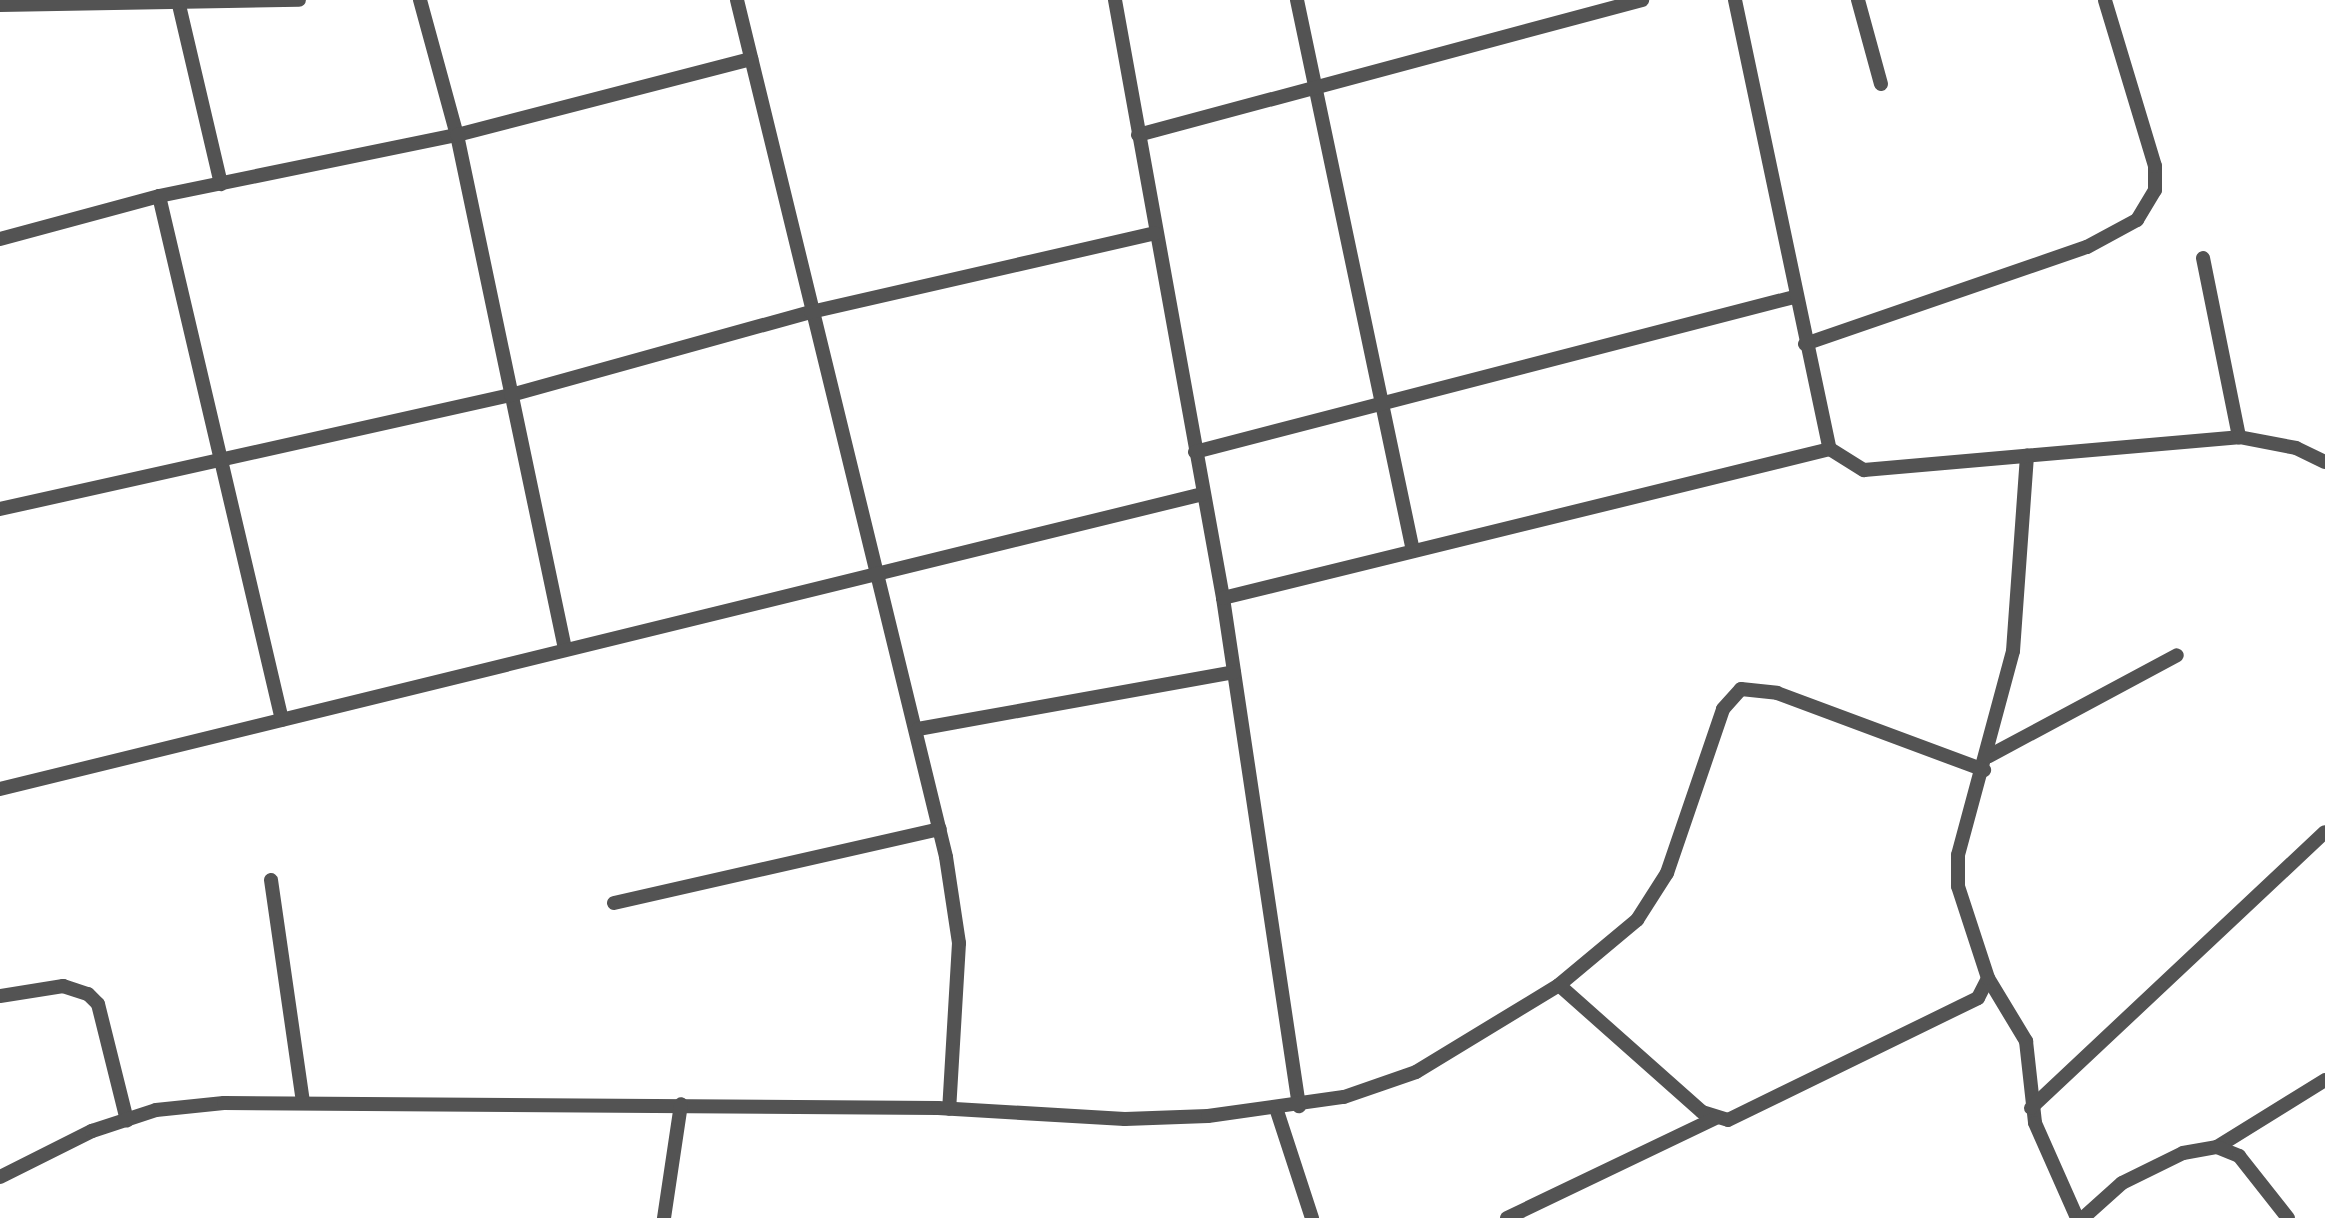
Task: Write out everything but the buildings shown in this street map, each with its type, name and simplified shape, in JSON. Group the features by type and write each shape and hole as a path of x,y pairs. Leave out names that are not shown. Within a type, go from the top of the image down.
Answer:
{"street":[{"path":"6,4 179,5 299,0"},
{"path":"420,0 457,135 565,649"},
{"path":"737,0 811,313 918,729 940,829 959,943 949,1109"},
{"path":"1115,0 1223,598 1299,1106"},
{"path":"1297,0 1413,551"},
{"path":"1138,135 1642,0"},
{"path":"1735,0 1794,297 1830,449 1864,470 2239,437 2296,448 2325,462"},
{"path":"1858,0 1881,84"},
{"path":"1805,344 2087,247 2137,220 2155,190 2155,166 2105,0"},
{"path":"179,5 220,184"},
{"path":"0,239 159,196 457,135 751,59"},
{"path":"159,196 216,460 282,720"},
{"path":"0,509 511,395 811,313 1155,233"},
{"path":"2203,258 2239,437"},
{"path":"1195,452 1794,297"},
{"path":"1223,598 1830,449"},
{"path":"2027,456 2012,651 1989,755 1958,855 1958,886 1988,978 2026,1041 2031,1108 2077,1218"},
{"path":"0,789 1203,494"},
{"path":"1989,755 2177,654"},
{"path":"918,729 1234,671"},
{"path":"0,1177 127,1120 224,1103 303,1101 681,1104 949,1109 1125,1119 1299,1106 1416,1072 1559,985 1637,920 1667,873 1723,709 1741,689 1777,693 1984,771"},
{"path":"614,903 940,829"},
{"path":"2031,1108 2325,832"},
{"path":"271,880 303,1101"},
{"path":"1507,1218 1716,1118 1742,1116 1952,1013 1978,998 1988,978"},
{"path":"1559,985 1716,1118"},
{"path":"0,996 63,986 88,994 98,1004 127,1120"},
{"path":"2083,1218 2122,1183 2183,1153 2217,1147 2325,1080"},
{"path":"664,1218 681,1104"},
{"path":"1276,1108 1312,1218"},
{"path":"2217,1147 2239,1156 2288,1218"}]}
